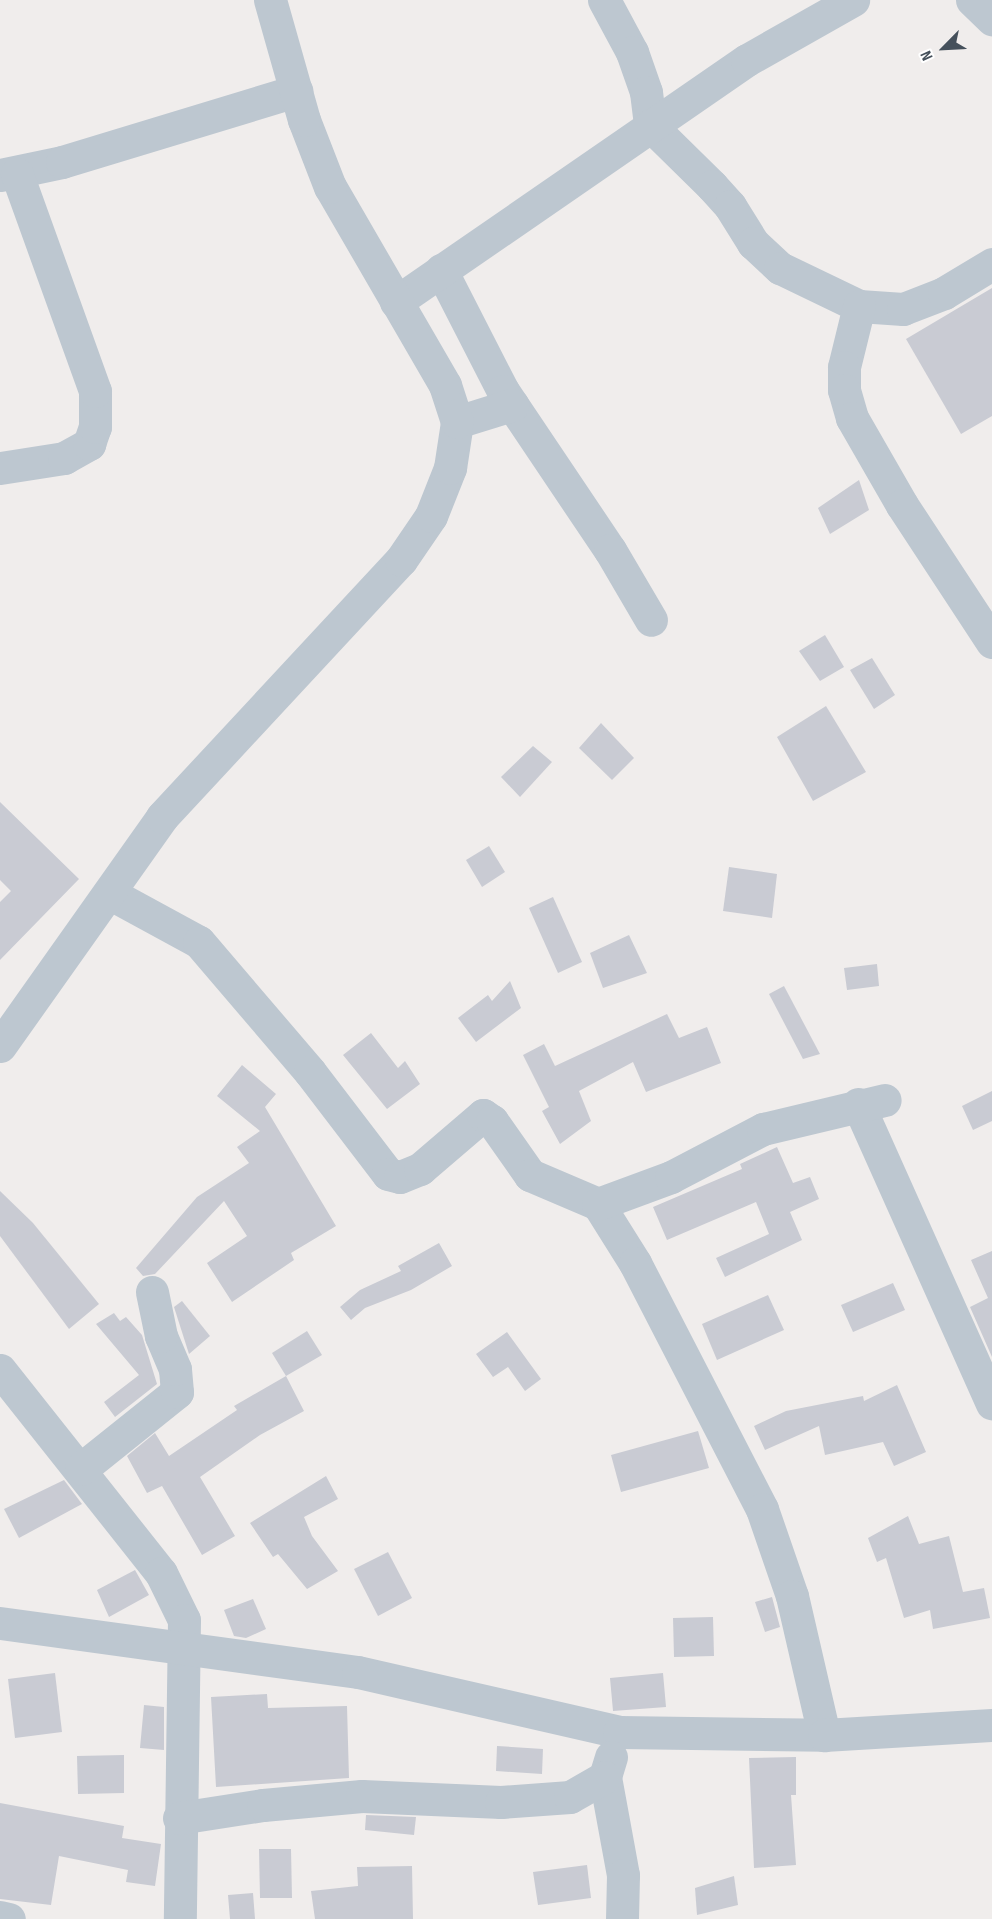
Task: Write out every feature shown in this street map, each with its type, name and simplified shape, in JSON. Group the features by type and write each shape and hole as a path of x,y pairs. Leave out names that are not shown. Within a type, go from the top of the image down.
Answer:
{"street":[{"path":"270,0 296,91 330,187 445,385 455,415"},
{"path":"604,0 639,72 651,109 650,125 712,186 730,206 753,243 780,268 859,306 903,309 927,302 992,264"},
{"path":"396,302 747,60 853,0"},
{"path":"972,0 992,20"},
{"path":"0,468 64,458 89,444 95,427 95,391 6,168 296,91"},
{"path":"441,270 485,358 512,405 610,550 651,620"},
{"path":"859,306 844,367 844,390 852,418 902,505 992,642"},
{"path":"0,1046 162,817 401,560 430,516 450,468 455,415 485,358"},
{"path":"455,415 512,405"},
{"path":"109,893 199,942 310,1072 388,1174 400,1177 420,1169 483,1115 492,1121 530,1175 598,1204 631,1255 762,1509 792,1596 824,1735"},
{"path":"598,1204 670,1177 763,1129 872,1102 992,1403"},
{"path":"81,1469 177,1392 175,1369 161,1336 152,1292"},
{"path":"0,1370 81,1469 172,1590 184,1620 186,1648 179,1818 180,1919"},
{"path":"0,1623 357,1672 619,1732 824,1735 992,1725"},
{"path":"619,1732 605,1777 623,1875 622,1919"},
{"path":"179,1818 263,1805 362,1797 501,1802 570,1797 605,1777"},
{"path":"0,1917 9,1919"}],"building":[{"path":"992,288 992,416 961,434 906,339"},
{"path":"859,480 869,510 830,534 818,508"},
{"path":"825,635 844,667 820,681 799,651"},
{"path":"872,658 895,695 874,709 850,670"},
{"path":"826,706 866,772 813,801 777,737"},
{"path":"601,723 634,758 612,780 579,748"},
{"path":"533,746 552,762 520,797 501,777"},
{"path":"0,802 79,879 0,960 0,902 11,891 0,880"},
{"path":"489,846 505,872 482,887 466,860"},
{"path":"729,867 777,874 772,918 723,911"},
{"path":"553,897 582,962 558,973 529,908"},
{"path":"629,935 647,973 603,988 590,953"},
{"path":"877,964 879,986 847,990 844,968"},
{"path":"510,981 521,1008 476,1042 458,1018 488,995 492,1001"},
{"path":"784,986 820,1054 803,1059 769,994"},
{"path":"667,1014 679,1038 707,1027 721,1063 646,1092 633,1062 579,1091 591,1121 560,1144 542,1111 549,1107 523,1055 544,1044 555,1066"},
{"path":"371,1033 398,1068 405,1061 420,1084 387,1109 343,1055"},
{"path":"242,1065 276,1094 265,1107 336,1226 291,1253 294,1260 232,1302 207,1263 247,1236 224,1201 155,1274 143,1276 136,1268 197,1197 249,1163 237,1147 260,1131 217,1096"},
{"path":"992,1091 992,1121 973,1130 962,1106"},
{"path":"777,1147 793,1183 810,1177 819,1199 790,1212 802,1240 725,1277 716,1258 769,1234 756,1202 667,1240 653,1207 742,1169 740,1164"},
{"path":"0,1191 33,1223 99,1304 69,1329 0,1236"},
{"path":"439,1243 452,1266 411,1290 365,1308 351,1320 340,1307 360,1290 401,1271 398,1266"},
{"path":"992,1251 992,1357 970,1307 988,1298 971,1260"},
{"path":"893,1283 905,1310 853,1332 841,1305"},
{"path":"768,1295 784,1330 717,1360 702,1324"},
{"path":"182,1301 210,1336 189,1354 174,1307"},
{"path":"114,1313 120,1321 126,1317 142,1335 157,1384 115,1417 104,1402 139,1375 96,1324"},
{"path":"307,1331 322,1355 286,1376 272,1353"},
{"path":"507,1332 541,1379 525,1391 508,1367 493,1377 476,1354"},
{"path":"286,1376 304,1411 260,1435 200,1477 235,1536 202,1555 162,1486 147,1493 127,1456 155,1433 169,1456 237,1410 234,1406"},
{"path":"897,1385 926,1452 894,1466 883,1442 825,1455 819,1426 765,1450 754,1426 786,1411 863,1396 864,1401"},
{"path":"698,1431 709,1468 621,1492 611,1455"},
{"path":"326,1476 338,1499 304,1517 312,1536 338,1571 307,1589 278,1554 273,1557 250,1523"},
{"path":"64,1480 82,1504 19,1538 4,1509"},
{"path":"908,1516 919,1544 949,1536 963,1592 984,1588 990,1618 933,1629 930,1610 904,1618 886,1558 877,1562 868,1538"},
{"path":"388,1552 412,1598 378,1616 354,1569"},
{"path":"135,1570 149,1595 109,1617 97,1590"},
{"path":"772,1597 780,1627 765,1632 755,1602"},
{"path":"253,1599 266,1629 246,1638 234,1636 224,1610"},
{"path":"713,1617 714,1656 674,1657 673,1618"},
{"path":"55,1673 62,1732 15,1738 8,1679"},
{"path":"663,1673 666,1707 613,1711 610,1678"},
{"path":"267,1694 268,1708 347,1706 349,1778 216,1787 211,1697"},
{"path":"144,1705 164,1707 164,1750 140,1748"},
{"path":"497,1746 543,1749 542,1774 496,1771"},
{"path":"124,1755 124,1793 78,1794 77,1756"},
{"path":"796,1757 796,1795 791,1795 796,1865 754,1868 749,1758"},
{"path":"0,1803 124,1826 122,1838 161,1844 155,1886 126,1882 128,1870 59,1856 51,1905 0,1899"},
{"path":"366,1815 416,1817 414,1835 365,1830"},
{"path":"259,1849 291,1849 292,1898 260,1898"},
{"path":"587,1865 591,1898 538,1905 533,1872"},
{"path":"412,1866 413,1919 315,1919 311,1891 358,1886 357,1867"},
{"path":"734,1876 738,1905 697,1915 695,1888"},
{"path":"253,1893 255,1919 230,1919 228,1895"}]}
